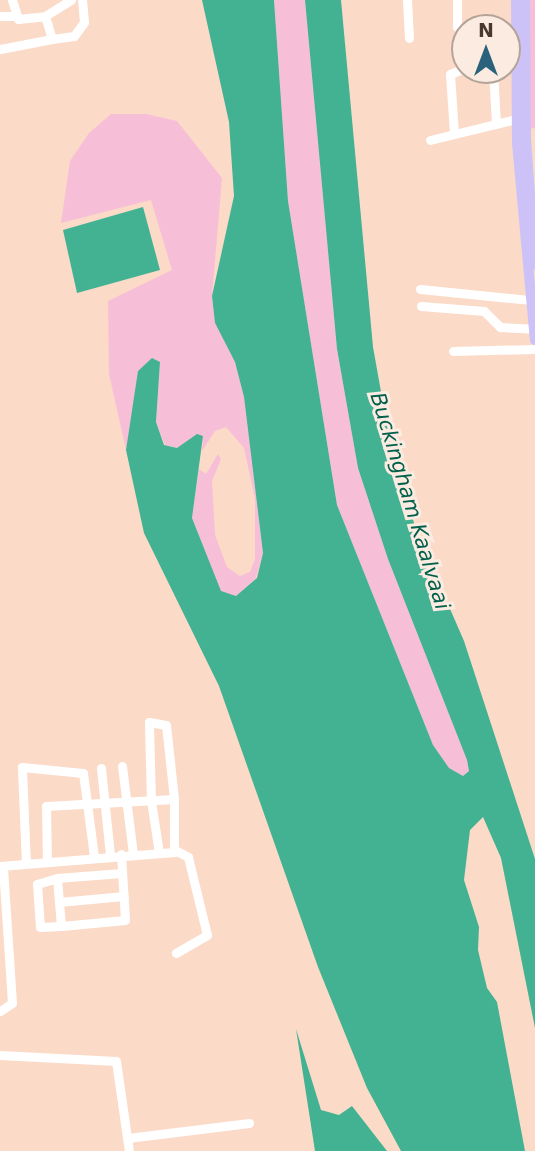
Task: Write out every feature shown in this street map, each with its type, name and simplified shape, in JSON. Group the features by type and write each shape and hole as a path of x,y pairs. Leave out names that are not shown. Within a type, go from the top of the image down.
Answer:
{"main road":[{"path":"525,0 521,132 534,335"},
{"path":"514,84 535,265"}],"street":[{"path":"12,0 16,18"},
{"path":"2,19 46,16 71,0"},
{"path":"0,49 77,34 84,22 82,0"},
{"path":"407,0 409,37"},
{"path":"46,16 52,40"},
{"path":"451,74 454,133"},
{"path":"494,84 496,124"},
{"path":"429,140 516,119"},
{"path":"420,289 531,300"},
{"path":"421,306 484,311 500,327 534,335"},
{"path":"453,351 535,349"},
{"path":"159,853 151,801 146,726 159,721 166,725 174,799 175,850"},
{"path":"122,766 133,854"},
{"path":"26,864 19,768 81,772 94,857"},
{"path":"101,768 110,855"},
{"path":"47,862 44,807 174,799"},
{"path":"0,1011 12,1003 2,866 175,850 188,857 207,935 176,953"},
{"path":"121,854 125,920 40,927 37,884 57,878 122,873"},
{"path":"57,878 61,926"},
{"path":"59,902 124,897"},
{"path":"0,1055 116,1061 129,1151"},
{"path":"128,1138 249,1123"}],"shaded area":[{"path":"274,0 305,0 337,349 358,468 388,559 467,760 469,771 463,776 449,768 433,745 337,505 288,201"},
{"path":"528,0 535,0 535,128 527,129"},
{"path":"111,114 146,114 177,121 222,178 212,296 215,323 235,362 244,397 263,553 256,578 236,596 221,592 192,518 199,469 206,474 218,454 221,459 212,481 215,535 227,567 240,576 250,572 255,559 255,499 244,448 226,427 215,431 202,451 203,437 177,448 165,445 156,423 160,362 131,418 126,450 109,374 108,301 172,270 151,200 61,223 70,161 89,133"}],"water":[{"path":"202,0 274,0 288,201 337,505 433,745 449,768 463,776 469,771 467,760 388,559 358,468 337,349 305,0 341,0 373,347 390,442 417,533 464,641 535,859 535,1028 501,858 483,817 470,830 464,880 479,927 478,950 487,988 497,1002 525,1151 401,1151 367,1088 318,967 219,686 144,533 126,450 138,371 152,358 160,362 156,422 164,445 177,448 197,434 203,436 192,518 221,591 236,596 257,578 263,553 244,397 235,362 215,323 212,296 234,196 229,122"},
{"path":"143,207 160,270 77,293 63,230"},
{"path":"296,1029 321,1110 339,1115 352,1106 387,1151 315,1151"}],"water label":[{"name":"Buckingham Kaalvaai","path":"410,501"}]}
